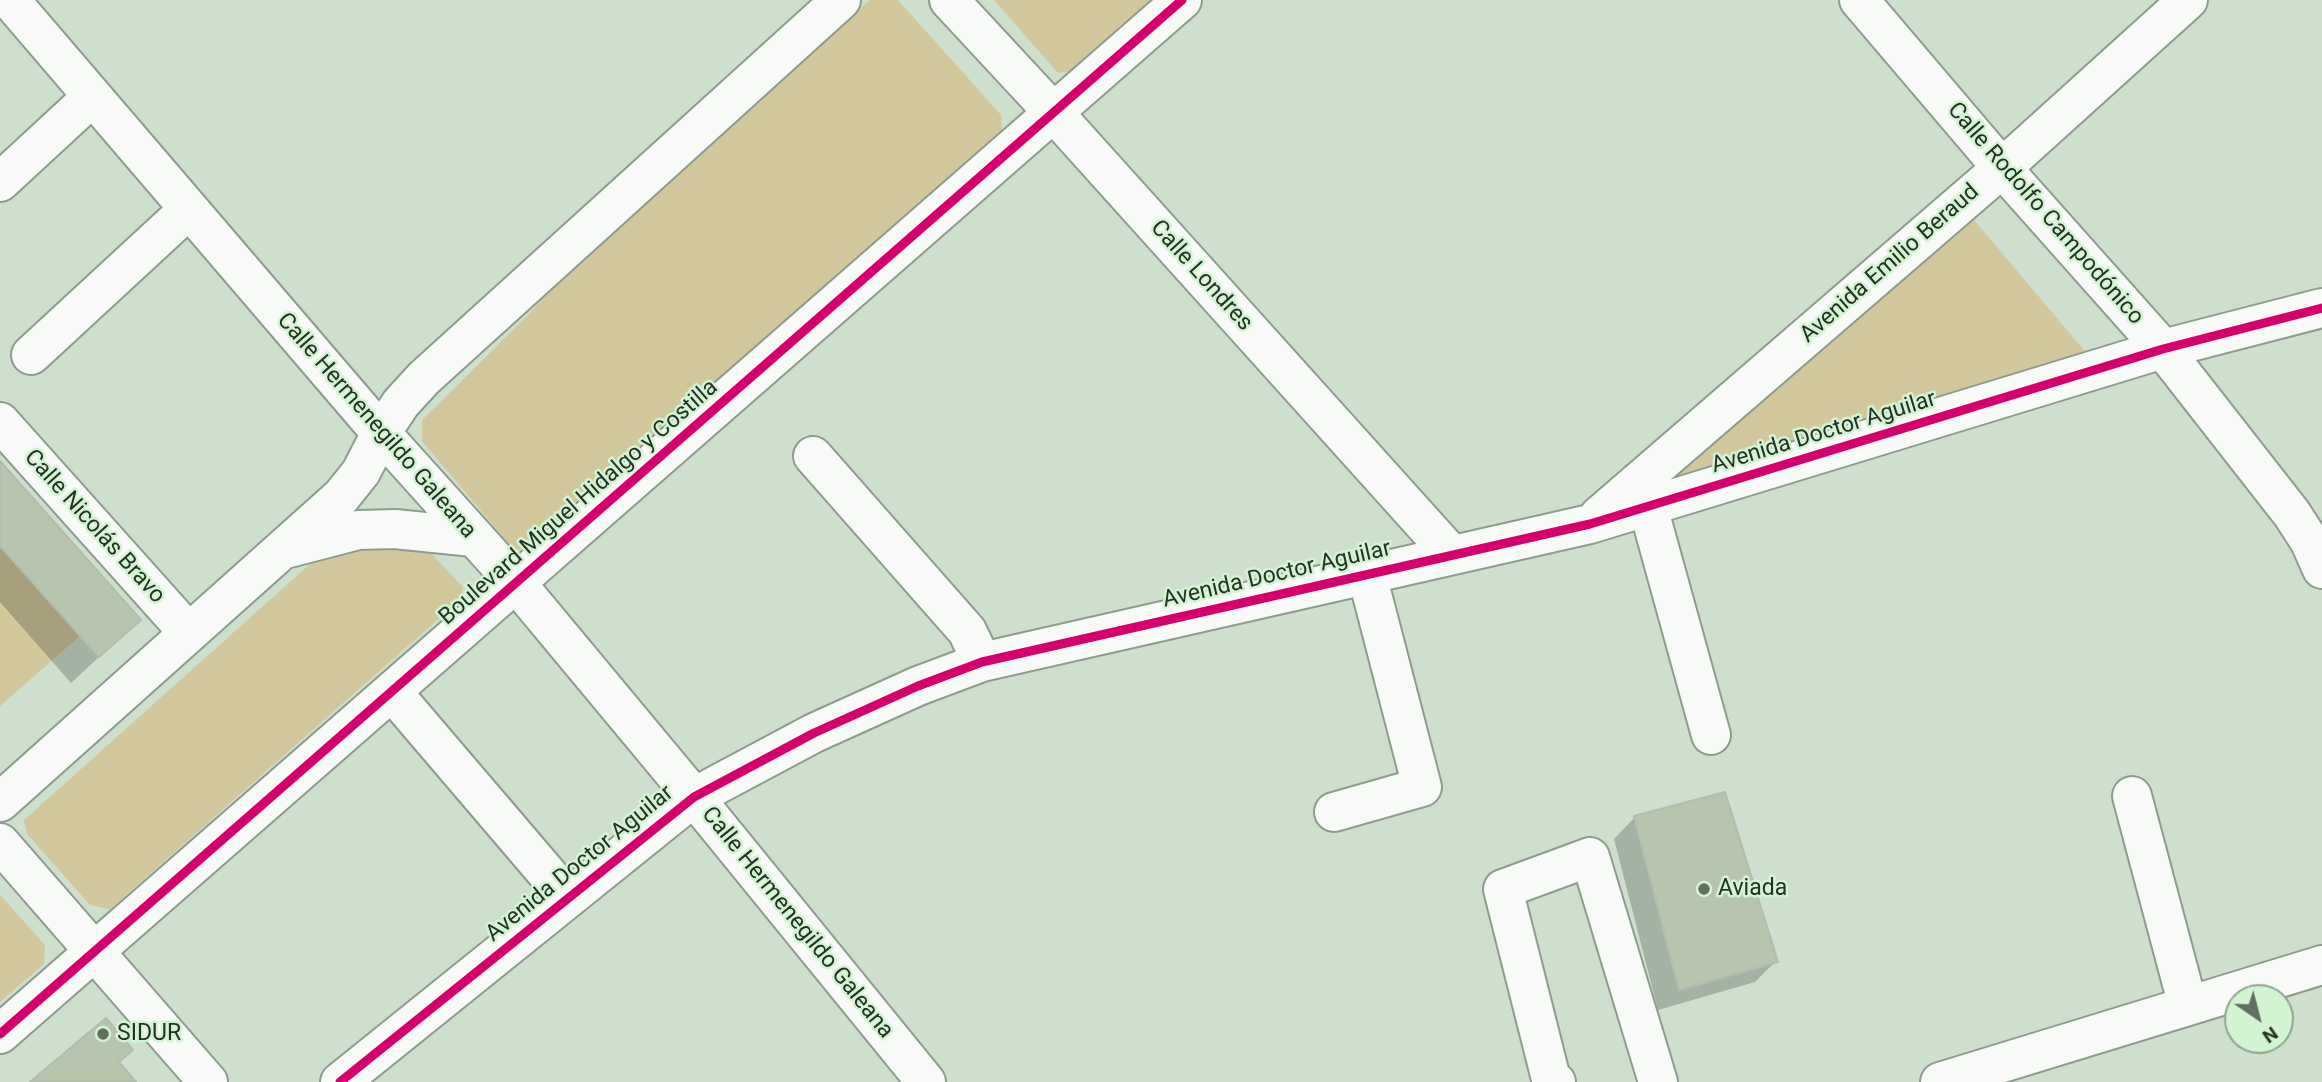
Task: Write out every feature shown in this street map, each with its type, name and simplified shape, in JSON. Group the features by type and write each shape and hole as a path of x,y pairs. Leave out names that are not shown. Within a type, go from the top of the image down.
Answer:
{"street":[{"name":"Calle Hermenegildo Galeana","path":"10,0 380,433 516,583 926,1082"},
{"path":"0,802 341,497 361,472 380,433 401,403 424,378 841,0"},
{"name":"Calle Londres","path":"949,0 1451,554"},
{"name":"Boulevard Miguel Hidalgo y Costilla","path":"0,1034 1182,0"},
{"name":"Calle Rodolfo Campodónico","path":"1859,0 2002,168 2163,349 2292,514 2311,541 2322,569"},
{"name":"Avenida Emilio Beraud","path":"1590,524 2002,168 2188,0"},
{"path":"0,181 92,97"},
{"path":"31,355 188,210"},
{"name":"Avenida Doctor Aguilar","path":"340,1082 694,797 825,728 919,685 982,662 1590,524 2163,349 2322,308"},
{"name":"Calle Nicolás Bravo","path":"0,422 188,632"},
{"path":"813,456 967,631 982,662"},
{"path":"1648,507 1711,735"},
{"path":"283,549 358,530 395,528 473,537"},
{"path":"1334,812 1422,788 1367,575"},
{"path":"393,692 568,898"},
{"path":"2132,796 2188,1006"},
{"path":"0,843 208,1082"},
{"path":"1556,1082 1552,1079 1503,889 1590,857 1658,1082"},
{"path":"1941,1082 2322,965"}],"shaded area":[{"path":"870,0 898,0 1001,115 1002,131 532,547 514,550 422,441 422,420 529,314 582,253"},
{"path":"994,0 1156,0 1075,71 1058,73"},
{"path":"1963,207 2099,368 1644,494"},
{"path":"0,546 80,636 0,706"},
{"path":"346,546 428,550 463,587 461,599 110,909 90,905 27,834 24,820 320,555"},
{"path":"0,895 45,945 44,964 0,1002"}],"building":[{"path":"0,461 141,620 99,657 0,546"},
{"name":"Aviada","path":"1725,792 1778,962 1679,990 1634,816"},
{"name":"SIDUR","path":"106,1018 133,1050 119,1062 136,1082 30,1082"}],"cycle path":[{"path":"0,1034 1182,0"},
{"path":"340,1082 694,797 814,733 918,686 982,662 1590,524 2163,349 2322,308"}],"place":[{"name":"Aviada","path":"1704,889"},
{"name":"SIDUR","path":"103,1034"}]}
